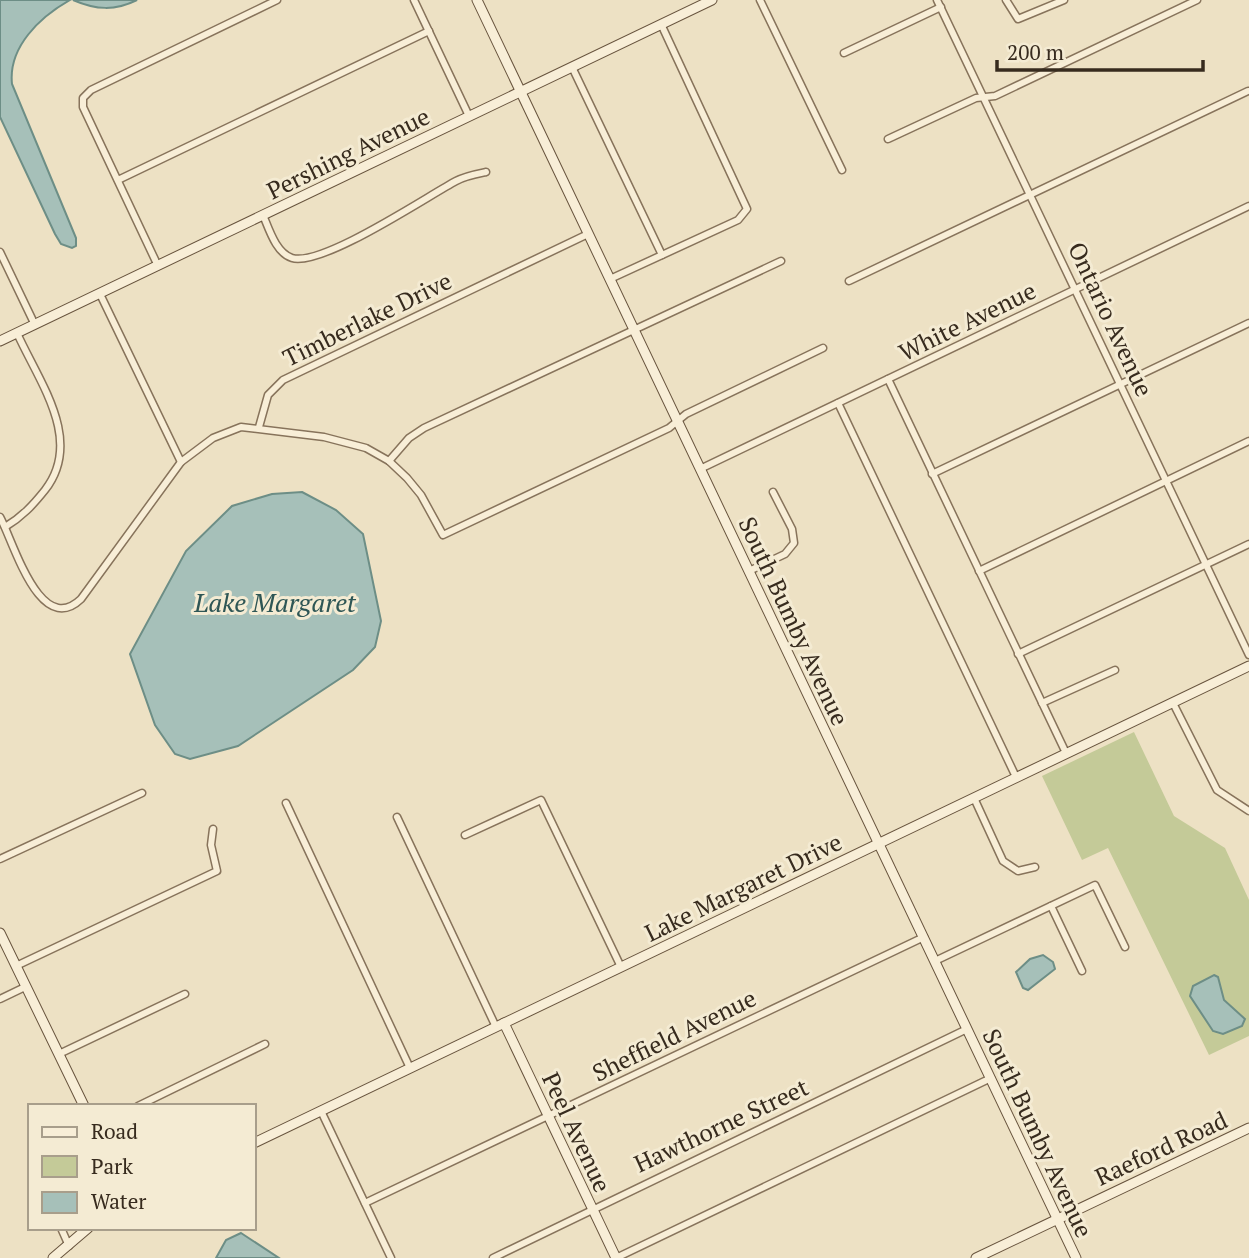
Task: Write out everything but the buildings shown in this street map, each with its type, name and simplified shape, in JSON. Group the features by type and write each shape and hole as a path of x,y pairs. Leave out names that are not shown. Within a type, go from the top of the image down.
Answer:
{"street":[{"path":"158,266 83,107 83,98 91,90 277,0"},
{"path":"414,0 469,116"},
{"name":"South Bumby Avenue","path":"477,0 1076,1258"},
{"name":"Pershing Avenue","path":"0,341 712,0"},
{"path":"760,0 842,170"},
{"path":"1006,0 1018,19 1063,0"},
{"path":"888,139 976,98 995,96 1197,0"},
{"path":"844,54 939,3"},
{"name":"Ontario Avenue","path":"939,3 1249,655"},
{"path":"610,279 738,220 746,213 747,204 661,24"},
{"path":"118,180 429,31"},
{"path":"572,67 662,255"},
{"path":"849,281 1248,91"},
{"path":"262,215 284,254 292,258 309,258 404,214 458,180 486,172"},
{"name":"White Avenue","path":"700,469 1249,206"},
{"name":"Timberlake Drive","path":"259,427 268,395 283,380 588,234"},
{"path":"0,252 35,325"},
{"path":"389,461 409,438 424,428 781,261"},
{"path":"100,294 181,462"},
{"path":"932,474 1249,323"},
{"path":"5,527 28,510 49,484 60,462 62,448 58,422 17,333"},
{"path":"0,517 39,598 52,607 69,608 81,599 181,462 222,433 242,427 259,427 348,441 389,461 421,495 443,536 822,348"},
{"path":"888,379 1066,753"},
{"path":"838,403 1016,777"},
{"path":"979,571 1249,441"},
{"path":"749,571 785,554 794,543 792,529 774,492"},
{"path":"1018,654 1249,544"},
{"name":"Lake Margaret Drive","path":"256,1142 1249,666"},
{"path":"1042,704 1115,670"},
{"path":"1173,703 1217,790 1249,811"},
{"path":"0,859 142,793"},
{"path":"974,798 1003,861 1017,871 1035,867"},
{"path":"465,835 541,800 621,967"},
{"path":"286,803 410,1068"},
{"path":"397,817 500,1025"},
{"path":"16,966 217,871 211,845 213,829"},
{"path":"935,961 1096,885 1125,947"},
{"path":"1051,906 1082,971"},
{"path":"0,933 82,1104"},
{"name":"Sheffield Avenue","path":"365,1203 924,937"},
{"path":"0,999 25,987"},
{"path":"59,1054 185,994"},
{"name":"Peel Avenue","path":"500,1025 616,1258"},
{"name":"Hawthorne Street","path":"493,1258 967,1029"},
{"path":"142,1104 265,1044"},
{"path":"616,1258 991,1078"},
{"path":"320,1111 391,1258"},
{"name":"Raeford Road","path":"975,1258 1249,1128"},
{"path":"62,1230 69,1246"},
{"path":"53,1258 86,1230"},
{"path":"510,1250 513,1258"}],"green space":[{"path":"1134,732 1174,816 1225,848 1249,900 1249,1036 1209,1055 1108,848 1082,860 1042,776"}],"water":[{"path":"0,0 70,0 48,15 28,34 15,58 12,84 76,238 76,246 72,248 61,244 55,234 0,117"},
{"path":"73,0 137,0 105,8"},
{"name":"Lake Margaret","path":"302,492 336,510 363,534 381,621 375,647 353,670 238,746 190,759 175,754 155,725 130,654 186,551 232,506 272,494"},
{"path":"1043,955 1053,962 1055,969 1028,990 1023,988 1016,972 1030,959"},
{"path":"1214,975 1218,977 1224,1000 1245,1019 1242,1026 1223,1034 1213,1031 1190,996 1193,986"},
{"path":"241,1233 279,1258 216,1258 226,1240"}]}
